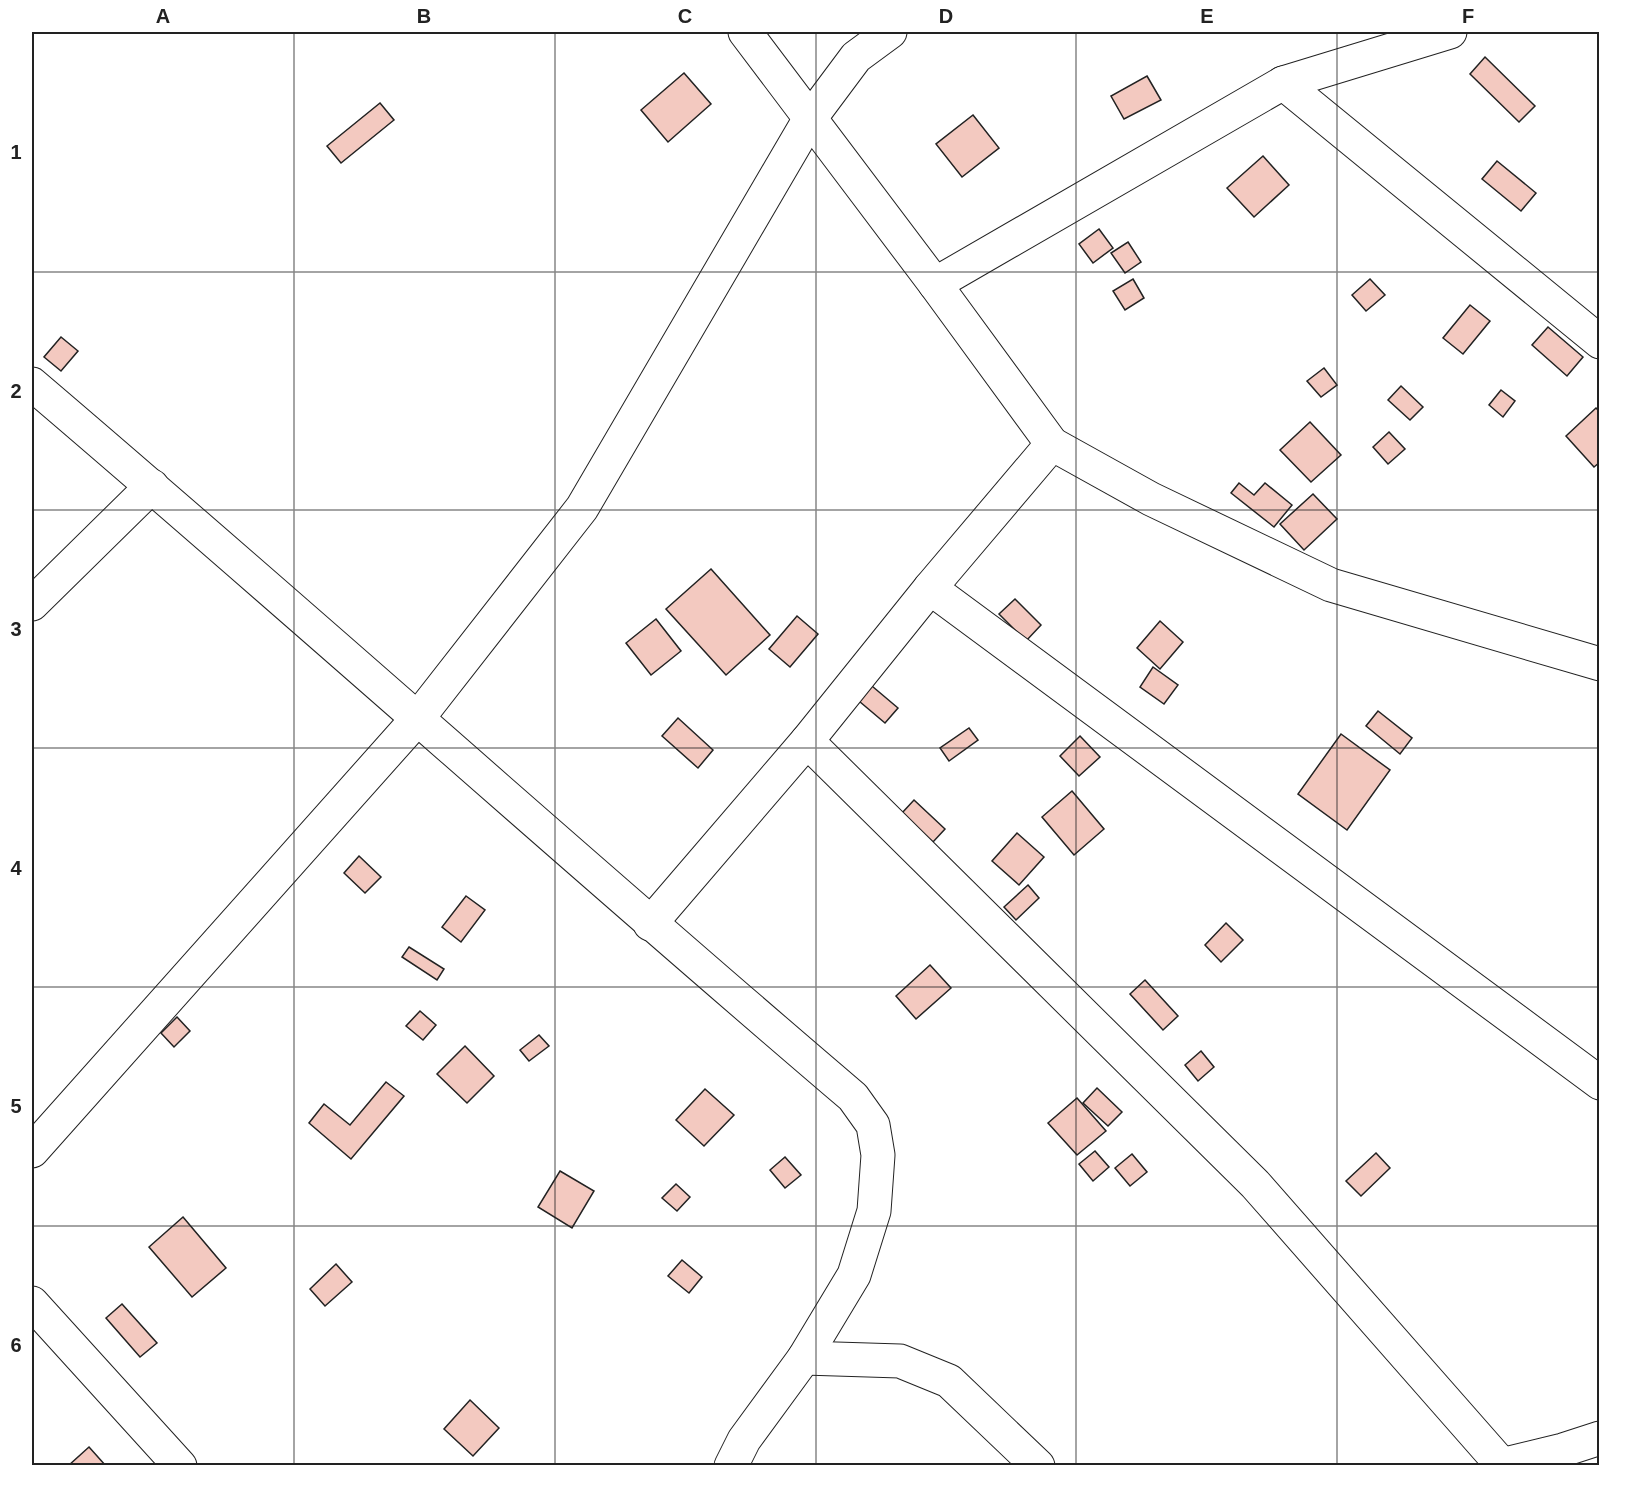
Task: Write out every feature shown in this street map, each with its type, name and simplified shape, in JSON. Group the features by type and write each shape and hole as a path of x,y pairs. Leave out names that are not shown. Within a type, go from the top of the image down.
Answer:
{"street":[{"path":"745,32 1053,444 1151,499 1331,585 1599,664"},
{"path":"32,1151 418,718 582,508 809,120 856,57 890,32"},
{"path":"935,284 1283,83 1450,32"},
{"path":"1283,83 1599,342"},
{"path":"32,384 418,718 650,924 853,1097 873,1125 878,1155 874,1211 854,1275 804,1358 744,1440 731,1466"},
{"path":"650,924 807,741 930,588 1053,444"},
{"path":"32,604 152,486"},
{"path":"930,588 1599,1083"},
{"path":"807,741 1255,1184 1500,1465 1563,1450 1599,1438"},
{"path":"32,1303 180,1466"},
{"path":"804,1358 900,1361 949,1381 1038,1466"}],"building":[{"path":"1485,57 1535,106 1519,122 1470,74"},
{"path":"684,73 711,104 668,142 641,110"},
{"path":"1147,76 1161,100 1124,119 1111,96"},
{"path":"380,103 394,120 341,163 327,146"},
{"path":"973,115 999,148 962,177 936,144"},
{"path":"1263,156 1289,185 1254,217 1227,188"},
{"path":"1497,161 1536,193 1521,211 1482,179"},
{"path":"1099,229 1113,248 1093,263 1079,244"},
{"path":"1128,242 1141,262 1125,273 1111,253"},
{"path":"1133,279 1144,298 1125,310 1113,291"},
{"path":"1370,279 1385,295 1366,311 1352,295"},
{"path":"1470,305 1490,321 1463,354 1443,338"},
{"path":"1548,327 1583,357 1567,376 1532,345"},
{"path":"61,337 78,351 61,371 44,357"},
{"path":"1324,368 1337,385 1321,397 1307,381"},
{"path":"1401,386 1423,407 1410,420 1388,400"},
{"path":"1501,390 1515,401 1503,417 1489,405"},
{"path":"1596,408 1600,412 1600,462 1594,467 1566,436"},
{"path":"1310,422 1341,455 1311,482 1280,450"},
{"path":"1389,432 1405,449 1388,464 1373,447"},
{"path":"1239,483 1254,495 1265,483 1292,505 1274,527 1231,493"},
{"path":"1313,494 1337,519 1304,550 1280,524"},
{"path":"711,569 770,635 726,675 666,609"},
{"path":"1015,599 1041,625 1026,641 999,614"},
{"path":"797,616 818,634 790,667 769,649"},
{"path":"656,619 681,651 651,675 626,643"},
{"path":"1160,621 1183,642 1160,669 1137,648"},
{"path":"1153,667 1178,685 1164,704 1140,687"},
{"path":"866,681 898,708 885,723 853,696"},
{"path":"1378,711 1412,738 1400,754 1366,726"},
{"path":"678,718 713,750 698,768 662,736"},
{"path":"969,728 978,740 949,761 940,748"},
{"path":"1341,734 1390,770 1347,830 1298,794"},
{"path":"1080,736 1100,757 1079,776 1060,756"},
{"path":"1072,791 1104,829 1074,855 1042,817"},
{"path":"914,800 945,829 933,842 902,813"},
{"path":"1017,833 1044,857 1019,885 992,861"},
{"path":"359,856 381,877 365,893 344,873"},
{"path":"1028,885 1039,898 1016,920 1004,907"},
{"path":"466,896 485,910 461,942 442,927"},
{"path":"1226,923 1243,940 1221,962 1205,945"},
{"path":"409,947 444,969 437,980 402,957"},
{"path":"930,965 951,988 916,1019 896,996"},
{"path":"1145,980 1178,1016 1163,1030 1130,994"},
{"path":"420,1011 436,1025 423,1040 406,1026"},
{"path":"177,1017 190,1031 174,1047 161,1033"},
{"path":"539,1035 549,1046 529,1061 520,1050"},
{"path":"465,1046 494,1076 467,1103 437,1074"},
{"path":"1201,1051 1214,1067 1198,1081 1185,1065"},
{"path":"386,1082 404,1096 351,1159 309,1123 324,1104 350,1125"},
{"path":"1097,1088 1122,1112 1108,1126 1083,1103"},
{"path":"705,1089 734,1115 704,1146 676,1120"},
{"path":"1077,1098 1106,1131 1077,1155 1048,1123"},
{"path":"1095,1151 1109,1167 1093,1181 1079,1164"},
{"path":"1376,1153 1390,1168 1361,1196 1346,1181"},
{"path":"1132,1154 1147,1172 1130,1186 1115,1168"},
{"path":"785,1157 801,1175 785,1188 770,1170"},
{"path":"560,1171 594,1191 572,1228 538,1207"},
{"path":"676,1184 690,1197 677,1211 662,1198"},
{"path":"183,1217 226,1268 192,1297 149,1247"},
{"path":"682,1260 702,1277 689,1293 668,1276"},
{"path":"336,1264 352,1282 325,1306 310,1289"},
{"path":"122,1304 157,1343 140,1357 106,1318"},
{"path":"470,1400 499,1428 473,1456 444,1429"},
{"path":"89,1447 106,1466 68,1466"}]}
